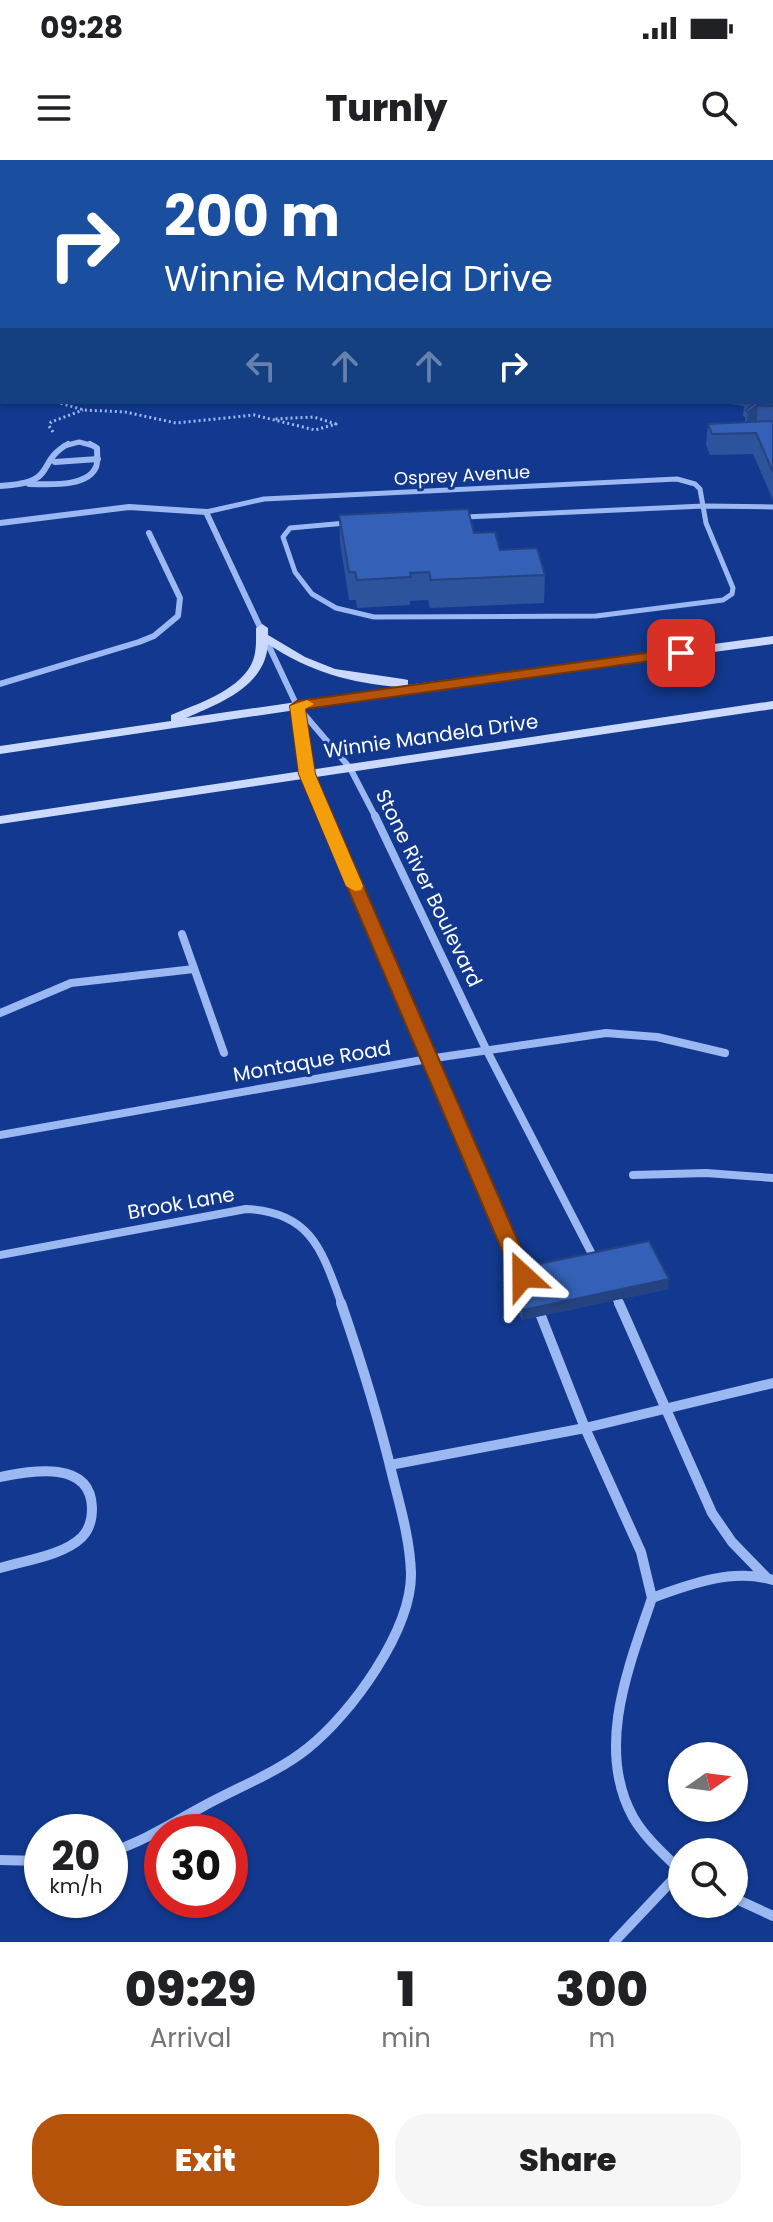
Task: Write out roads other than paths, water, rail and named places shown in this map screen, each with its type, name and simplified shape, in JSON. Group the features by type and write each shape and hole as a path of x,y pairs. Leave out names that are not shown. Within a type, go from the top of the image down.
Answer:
{"main road":[{"path":"157,727 242,683 256,668 264,633 309,665 333,675 365,681 436,685"},
{"path":"0,750 436,685 773,640"},
{"name":"Winnie Mandela Drive","path":"0,820 773,705"}],"street":[{"path":"0,486 66,482 88,477 94,472 97,448 93,444 78,442 62,447 55,462 29,484"},
{"path":"55,462 98,459"},
{"path":"0,523 122,505 160,504 206,512 297,706 307,774 523,1276"},
{"path":"0,684 139,642 154,636 178,616 180,598 149,533"},
{"name":"Stone River Boulevard","path":"297,706 350,768 486,1049 596,1261"},
{"path":"182,934 224,1053"},
{"path":"0,1013 71,983 194,969"},
{"name":"Montaque Road","path":"0,1135 486,1049 624,1033 725,1053"},
{"path":"633,1175 706,1173 773,1178"},
{"name":"Brook Lane","path":"0,1255 246,1209 290,1216 307,1229 318,1244 334,1279 390,1465 406,1534 411,1575 400,1622 360,1689 333,1725 307,1749 153,1834 128,1844"},
{"path":"617,1300 712,1513 732,1542 770,1578"},
{"path":"541,1316 585,1428 641,1552 652,1598 625,1681 616,1742 617,1770 633,1816 668,1859"},
{"path":"390,1465 585,1428 773,1383"},
{"path":"0,1477 40,1469 64,1472 81,1480 91,1497 93,1515 85,1534 68,1546 0,1568"},
{"path":"652,1598 694,1582 724,1577 770,1578"},
{"path":"0,1860 24,1861"},
{"path":"614,1942 668,1886"},
{"path":"748,1904 773,1916"}],"lane":[{"name":"Osprey Avenue","path":"206,512 264,499 667,479 695,484 702,494 704,506"},
{"path":"348,523 290,528 283,537 295,572 313,595 329,604 379,617 596,616 729,598 733,588 706,523 704,506"},
{"path":"456,518 704,506 773,507"}]}
